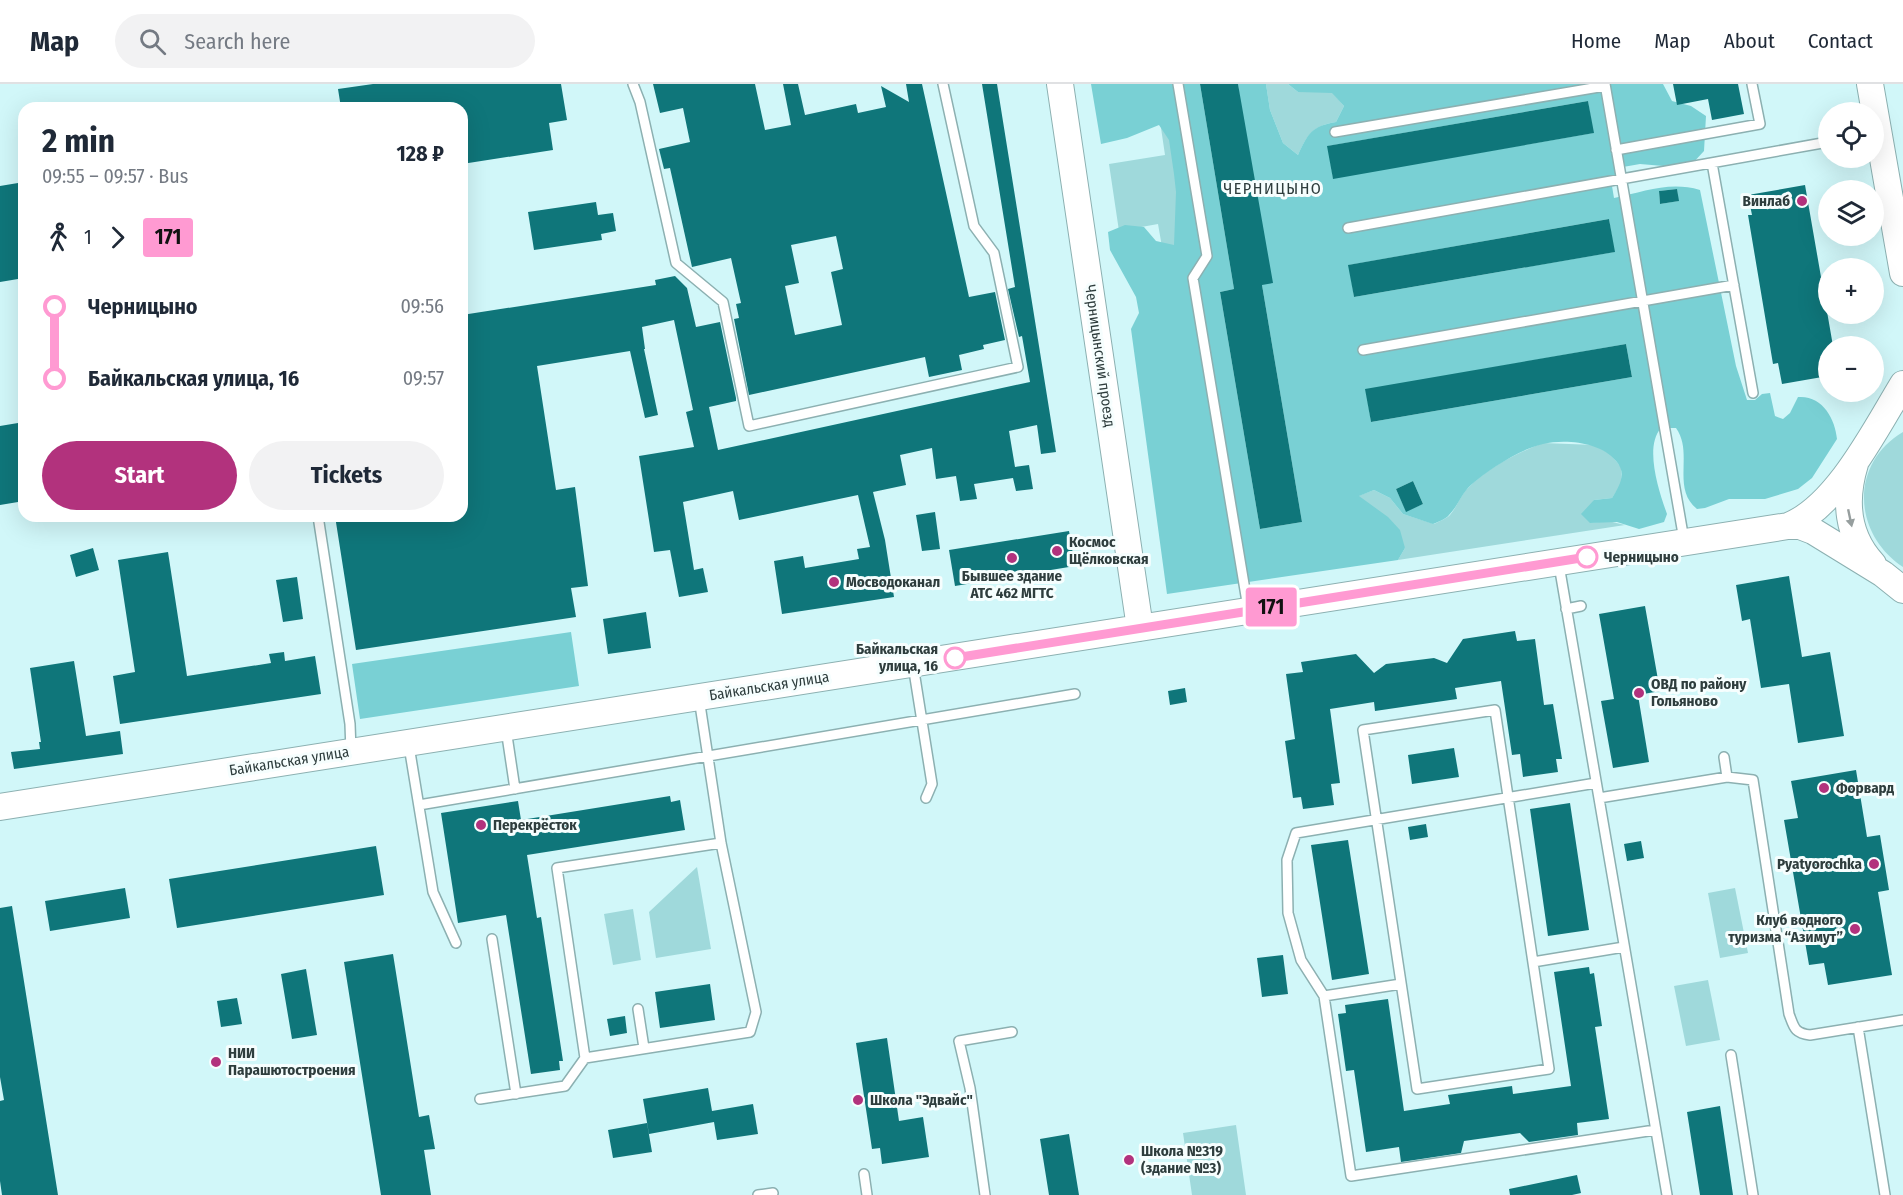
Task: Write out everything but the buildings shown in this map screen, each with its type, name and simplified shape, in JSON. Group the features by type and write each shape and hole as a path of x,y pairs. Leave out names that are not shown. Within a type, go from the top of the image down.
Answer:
{"street":[{"name":"Черницынский проезд","path":"1060,84 1140,628"},
{"path":"1870,84 1872,102"},
{"path":"1883,168 1903,273"},
{"path":"1896,583 1866,556 1854,534 1848,510 1849,485 1860,454 1903,384"},
{"path":"1788,526 1812,513 1880,429 1903,415"},
{"name":"Байкальская улица","path":"0,807 1788,526"},
{"path":"1788,526 1800,526 1813,531 1896,583"}],"lane":[{"path":"633,84 640,102 676,263 723,302 749,426 1018,367 994,253 974,226 943,84"},
{"path":"1178,84 1207,256 1193,278 1249,610"},
{"path":"1616,150 1760,124 1752,84"},
{"path":"1335,132 1605,85 1685,542"},
{"path":"1348,228 1818,144"},
{"path":"1712,163 1753,393"},
{"path":"1364,350 1734,285"},
{"path":"319,522 350,724 351,752"},
{"path":"1558,562 1667,1195"},
{"path":"1566,609 1581,606"},
{"path":"913,665 932,784 926,798"},
{"path":"419,805 1075,694"},
{"path":"585,1058 750,1032 756,1012 721,843 699,697"},
{"path":"1495,710 1550,1069 1417,1089 1376,820 1363,730 1495,710"},
{"path":"505,727 515,789"},
{"path":"409,742 433,892 456,944"},
{"path":"1724,758 1727,777"},
{"path":"1599,798 1727,777 1753,780 1789,1014 1794,1028 1800,1034 1810,1035 1903,1020"},
{"path":"1596,783 1296,834 1287,860 1288,914 1300,960 1324,996 1351,1176 1655,1130"},
{"path":"480,1099 566,1086 585,1058 557,868 721,843"},
{"path":"492,939 516,1094"},
{"path":"1533,962 1624,947"},
{"path":"1324,996 1401,984"},
{"path":"638,1010 644,1048"},
{"path":"1858,1027 1885,1195"},
{"path":"985,1195 970,1088 959,1041 1012,1032"},
{"path":"1731,1055 1753,1195"},
{"path":"864,1174 867,1195"},
{"path":"758,1195 772,1192"}],"shaded area":[{"path":"1091,84 1200,84 1234,289 1220,292 1260,529 1302,522 1262,285 1238,84 1266,84 1270,110 1283,143 1298,155 1312,132 1316,128 1336,122 1344,106 1332,93 1298,92 1288,84 1663,84 1672,101 1691,106 1706,116 1704,151 1691,165 1675,167 1640,164 1623,167 1611,180 1614,198 1667,187 1700,190 1736,366 1747,400 1755,400 1762,394 1770,393 1775,416 1783,419 1790,413 1798,397 1814,400 1826,409 1836,431 1837,439 1812,478 1798,489 1765,499 1729,499 1697,509 1689,501 1685,491 1681,438 1676,428 1661,428 1656,436 1653,458 1660,494 1667,514 1664,522 1639,529 1617,522 1590,523 1581,514 1594,500 1612,498 1622,475 1616,461 1592,446 1572,442 1543,444 1515,455 1486,473 1468,489 1448,516 1433,524 1403,514 1390,498 1374,490 1359,496 1388,517 1400,530 1405,548 1398,560 1167,594 1131,329 1139,313 1136,297 1110,250 1108,232 1125,225 1144,227 1156,241 1174,245 1176,192 1174,174 1169,140 1159,125 1127,138 1101,144","holes":["1588,101 1593,133 1333,178 1328,146","1677,189 1678,201 1660,204 1659,191","1609,219 1614,252 1354,297 1349,265","1626,344 1632,377 1371,422 1366,390","1413,481 1423,504 1406,511 1396,489"]},
{"path":"1266,84 1288,84 1298,92 1332,92 1344,106 1336,122 1321,126 1312,132 1298,155 1283,143 1270,110"},
{"path":"1176,125 1198,259 1165,264 1158,224 1119,231 1109,164 1165,155 1161,128"},
{"path":"1903,432 1903,567 1886,553 1874,536 1867,518 1864,499 1866,480 1873,462 1885,446"},
{"path":"1543,443 1595,445 1610,454 1621,467 1622,483 1612,498 1594,500 1590,523 1608,521 1625,525 1398,560 1405,548 1372,507 1358,496 1374,490 1390,498 1403,514 1434,524 1450,515 1465,491 1484,474 1513,456"},
{"path":"571,632 579,686 360,719 352,664"},
{"path":"697,867 711,949 656,958 649,912"},
{"path":"1735,888 1748,953 1720,958 1708,893"},
{"path":"633,909 641,960 613,965 604,914"},
{"path":"1708,980 1720,1040 1686,1046 1674,986"},
{"path":"1236,1125 1246,1195 1192,1195 1183,1133"}],"bus line":[{"name":"171","path":"955,658 1587,557"}],"place":[{"name":"Винлаб","path":"1802,201"},
{"name":"Космос Щёлковская","path":"1057,551"},
{"name":"Черницыно","path":"1587,557"},
{"name":"Бывшее здание АТС 462 МГТС","path":"1012,558"},
{"name":"Мосводоканал","path":"834,582"},
{"name":"Байкальская улица, 16","path":"955,658"},
{"name":"ОВД по району Гольяново","path":"1639,693"},
{"name":"Форвард","path":"1824,788"},
{"name":"Перекрёсток","path":"481,825"},
{"name":"Pyatyorochka","path":"1874,864"},
{"name":"Клуб водного туризма “Азимут”","path":"1855,929"},
{"name":"НИИ Парашютостроения","path":"216,1062"},
{"name":"Школа \"Эдвайс\"","path":"858,1100"},
{"name":"Школа №319 (здание №3)","path":"1129,1160"}],"district":[{"name":"ЧЕРНИЦЫНО","path":"1273,188"}]}
